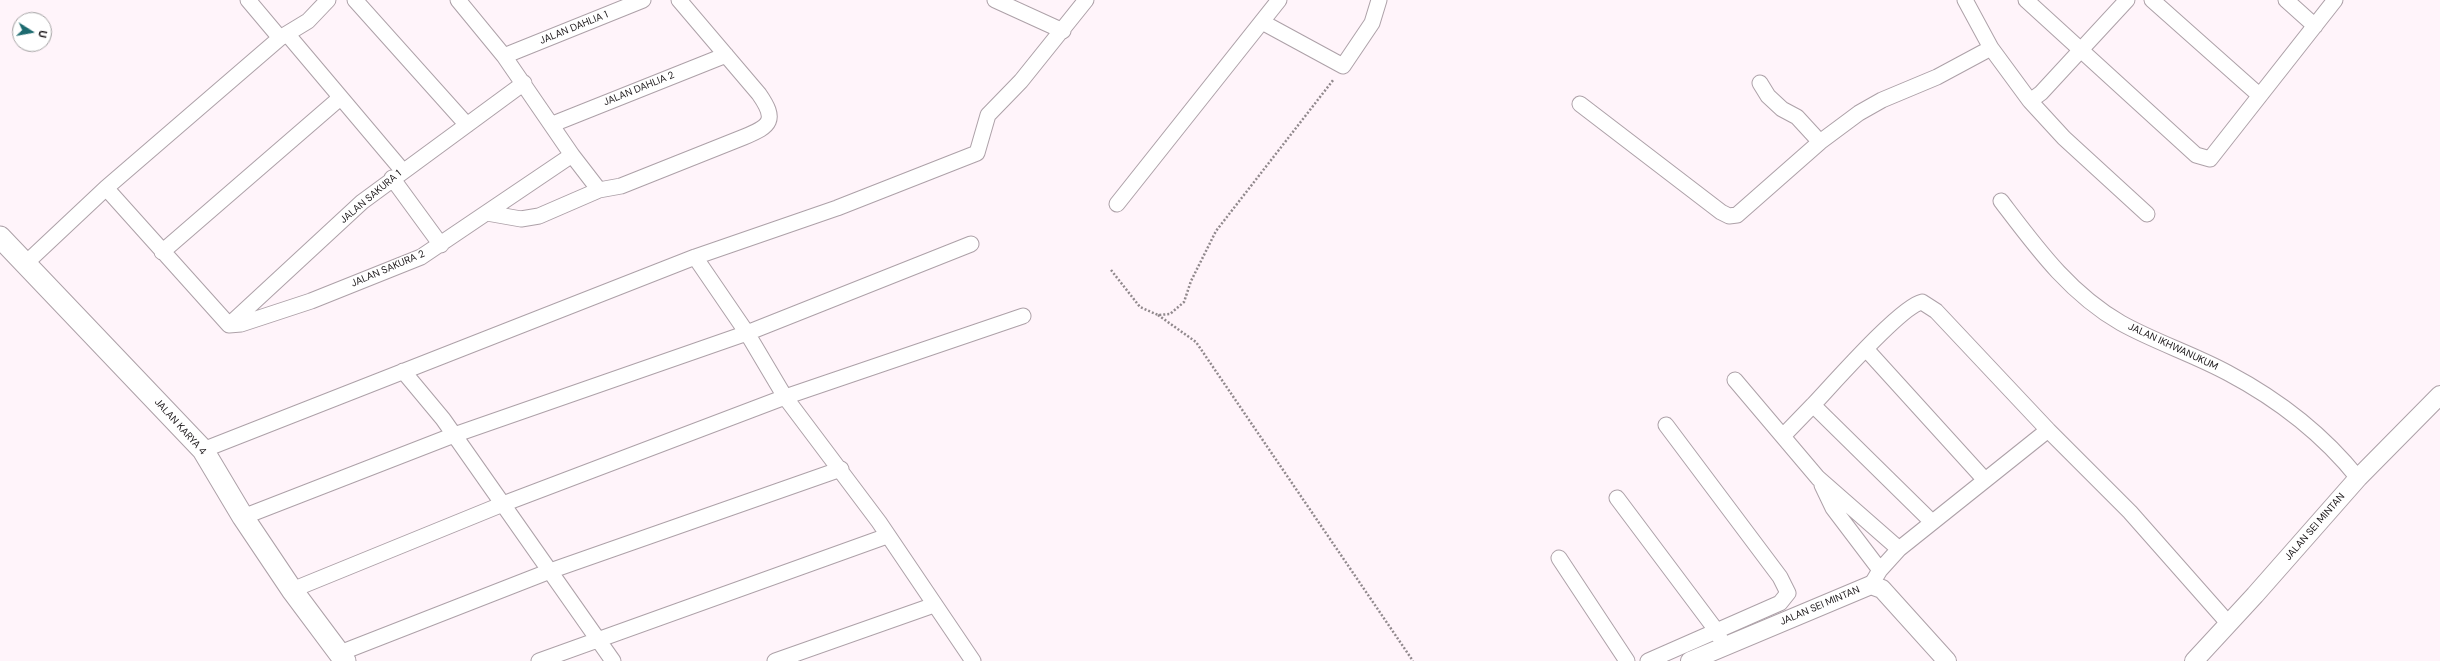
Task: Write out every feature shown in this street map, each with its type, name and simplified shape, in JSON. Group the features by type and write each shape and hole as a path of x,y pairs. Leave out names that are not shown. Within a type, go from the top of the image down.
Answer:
{"main road":[{"name":"JALAN KARYA 4","path":"0,237 24,265 204,450 243,517 292,590 342,657"}],"street":[{"path":"248,0 340,98 397,174 440,245"},
{"path":"24,265 106,188 284,37 308,21 328,0"},
{"path":"355,0 467,125"},
{"path":"458,0 504,56 553,124 572,155 599,190"},
{"name":"JALAN DAHLIA 1","path":"504,56 643,0"},
{"path":"487,213 521,219 539,216 599,190 621,186 760,131 769,122 772,115 769,108 679,0"},
{"path":"995,0 1063,31"},
{"path":"204,450 694,257 837,208 977,153 988,115 1063,31 1086,0"},
{"path":"1117,204 1279,0"},
{"path":"1262,22 1344,66 1372,23 1379,0"},
{"path":"1964,0 1991,48 2030,101 2064,138 2147,214"},
{"path":"2026,0 2196,156 2204,160 2210,159 2335,0"},
{"path":"2030,101 2041,93 2127,0"},
{"path":"2152,0 2259,95"},
{"path":"2286,0 2315,26"},
{"path":"1580,104 1721,212 1730,216 1737,215 1820,142 1859,113 1882,100 1937,76 1991,48"},
{"name":"JALAN DAHLIA 2","path":"553,124 726,55"},
{"name":"JALAN SAKURA 1","path":"229,325 362,202 397,174 524,83"},
{"path":"1760,83 1768,96 1782,109 1797,117 1820,142"},
{"path":"162,252 340,98"},
{"name":"JALAN SAKURA 2","path":"229,325 241,324 311,301 421,257 572,155"},
{"path":"106,188 229,325"},
{"name":"JALAN IKHWANUKUM","path":"2001,201 2052,267 2082,295 2120,322 2227,372 2267,396 2302,421 2334,449 2358,478"},
{"path":"243,517 454,435 747,333 971,244"},
{"path":"694,257 747,333 785,397 841,469 973,661"},
{"path":"1783,436 1866,349 1912,305 1922,302 1936,311 2048,430 2130,512 2229,624"},
{"path":"292,590 503,504 785,397 1023,316"},
{"path":"1866,349 1985,480"},
{"path":"404,371 454,435 613,661"},
{"path":"1735,380 1818,478 1899,549"},
{"name":"JALAN SEI MINTAN","path":"2194,661 2229,624 2358,478 2440,395"},
{"path":"1813,405 1932,522"},
{"path":"1648,661 1720,639 1780,603 1788,593 1780,577 1666,425"},
{"path":"1818,478 1833,508 1875,578 1899,549 2048,430"},
{"path":"342,657 550,571 841,469"},
{"path":"1617,498 1720,639"},
{"path":"539,661 887,536"},
{"path":"1559,558 1627,661"},
{"name":"JALAN SEI MINTAN","path":"1690,661 1720,639 1875,578 1882,589 1947,661"},
{"path":"775,661 934,605"}],"path":[{"path":"1158,315 1170,314 1184,302 1191,281 1216,231 1344,66"},
{"path":"1111,270 1140,307 1158,315 1196,342 1413,661"}]}
